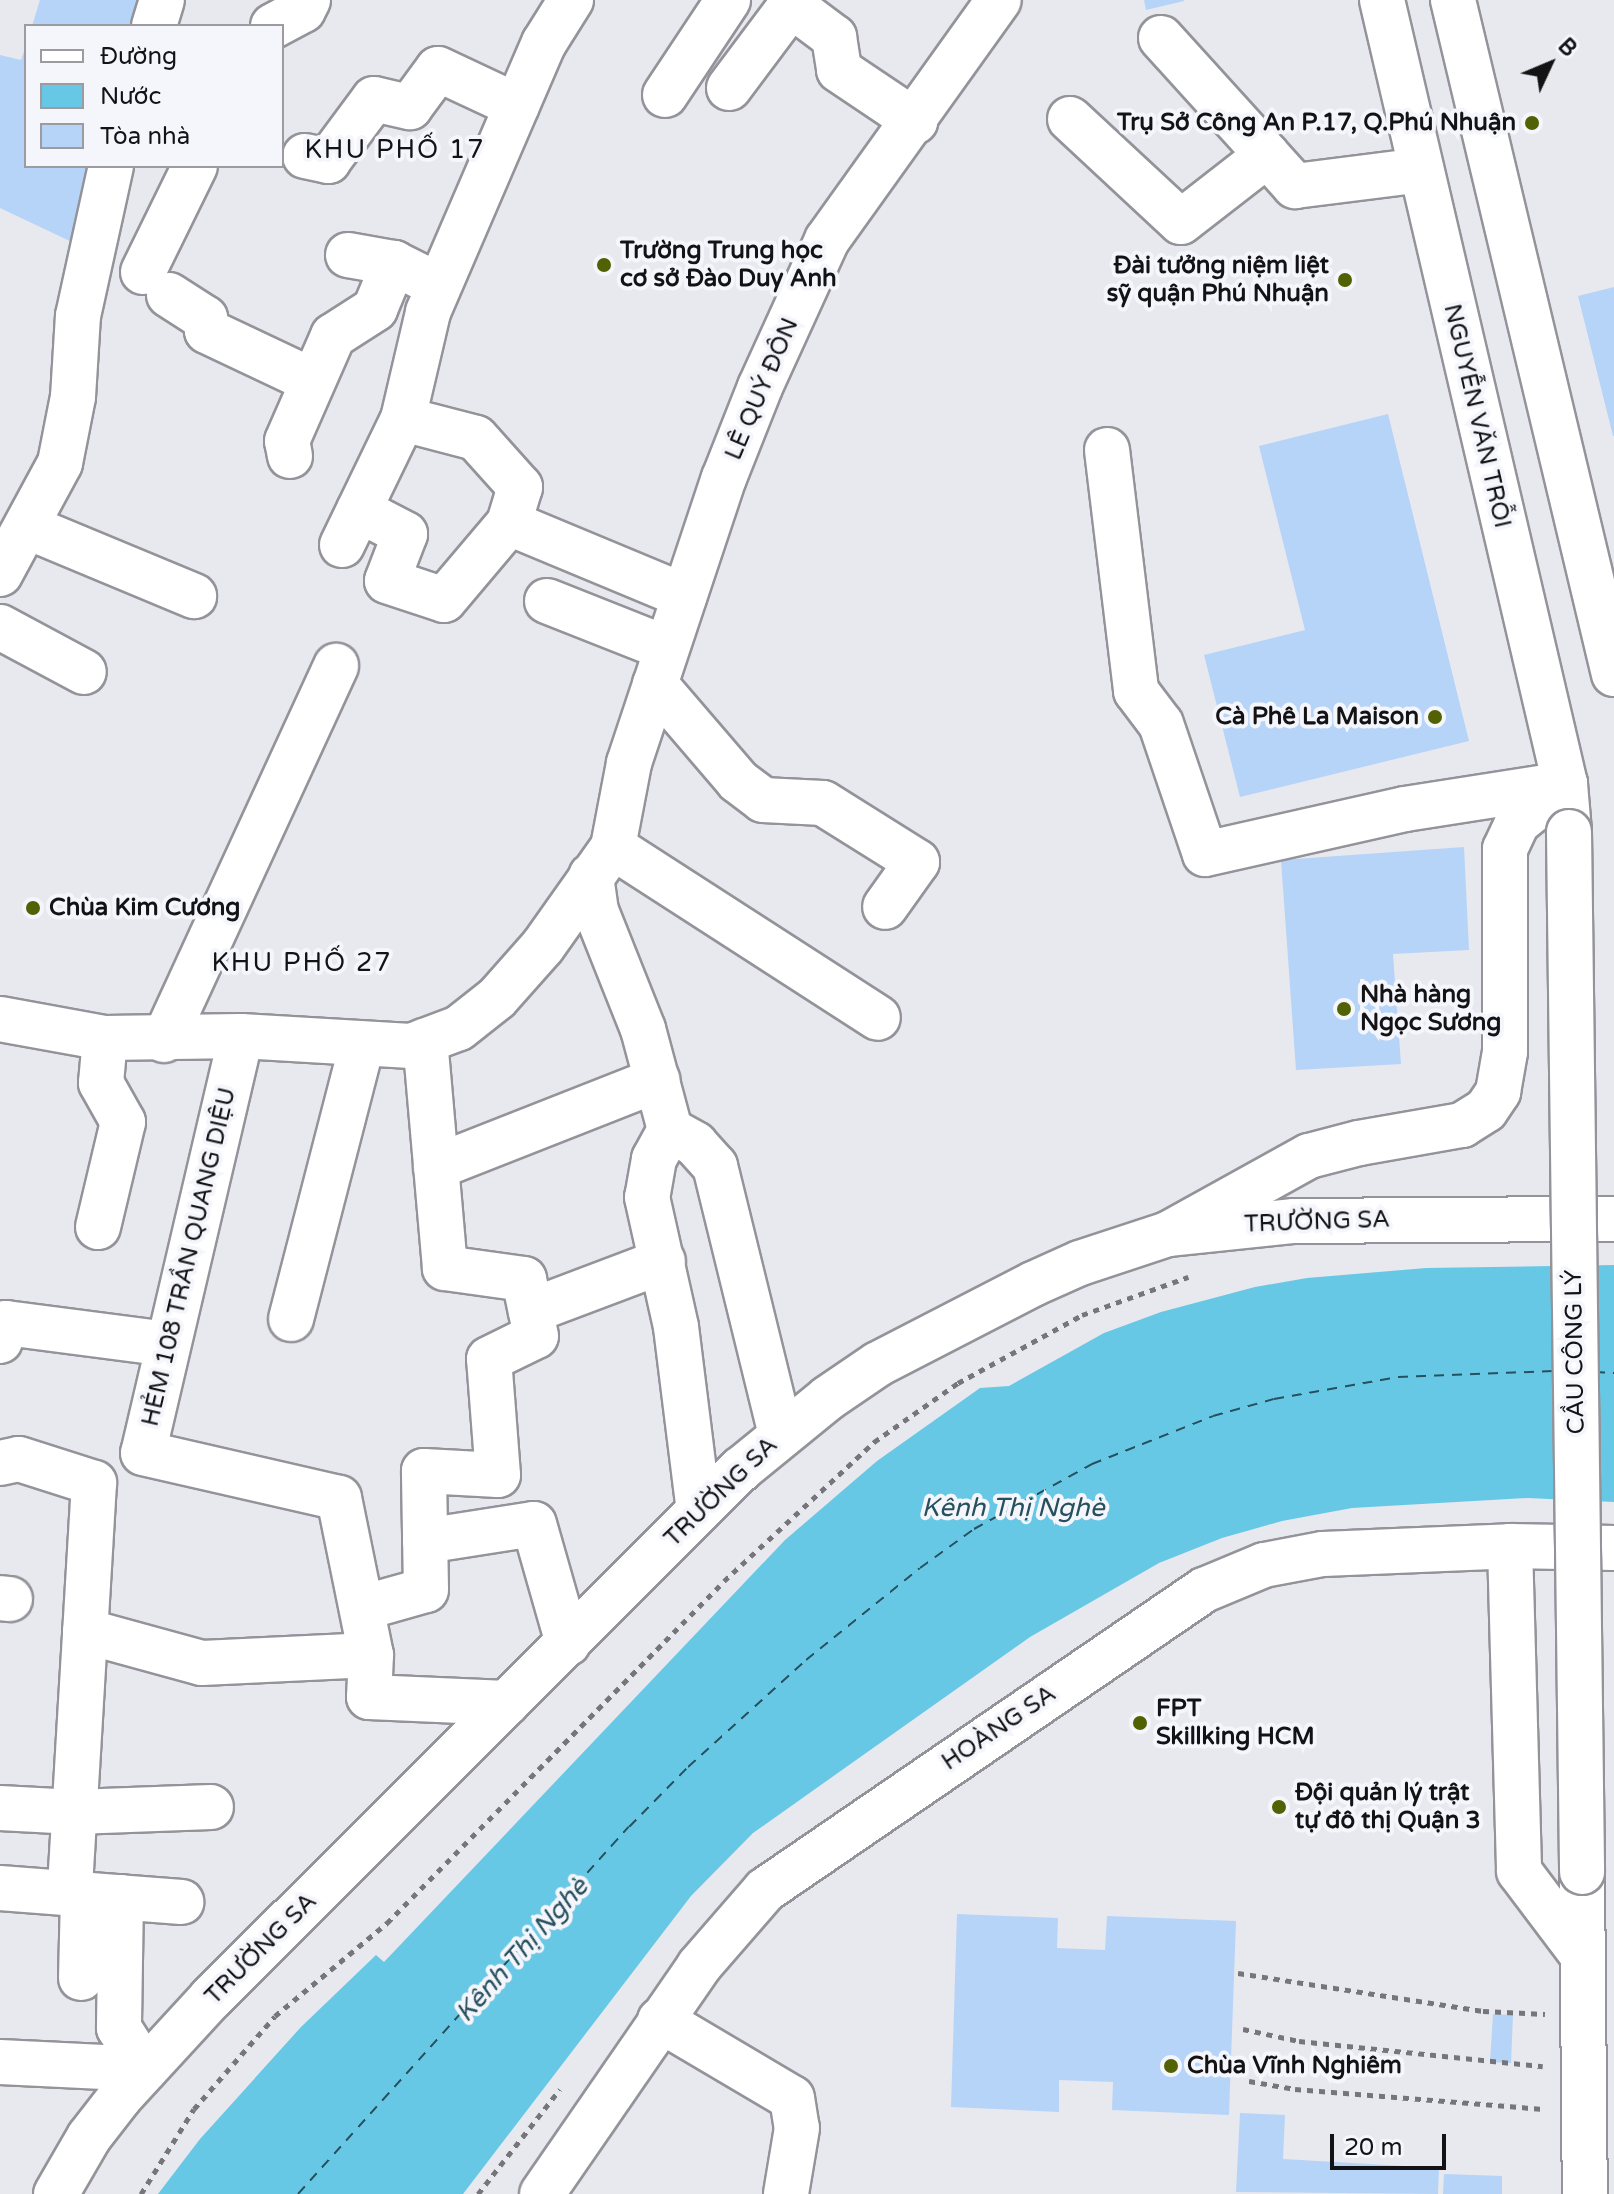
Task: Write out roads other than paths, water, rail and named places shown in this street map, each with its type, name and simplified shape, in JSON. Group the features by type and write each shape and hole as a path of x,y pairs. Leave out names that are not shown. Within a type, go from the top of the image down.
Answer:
{"street":[{"path":"155,24 162,0"},
{"path":"277,24 303,10 308,0"},
{"path":"403,419 476,438 520,487 509,523 444,600 387,581 405,534 350,528 403,419 428,312 544,43 571,0"},
{"path":"665,95 728,0"},
{"name":"LÊ QUÝ ÐÔN","path":"661,666 760,387 827,240 999,0"},
{"name":"NGUYỄN VĂN TRỖI","path":"1382,0 1565,784 1569,832"},
{"path":"1453,0 1614,674"},
{"path":"729,88 791,5 834,37 839,70 915,121"},
{"path":"1161,38 1295,186 1421,170"},
{"path":"305,156 328,161 374,99 410,107 438,69 517,106"},
{"path":"1070,119 1181,222 1267,155"},
{"path":"0,574 60,463 73,397 78,316 111,168"},
{"path":"194,168 156,283 205,318 207,331 313,381"},
{"path":"348,255 394,263 439,287"},
{"path":"290,456 287,441 333,336 375,309 394,263"},
{"path":"1107,450 1136,691 1161,724 1205,854 1405,809 1565,784"},
{"path":"509,523 684,596"},
{"path":"28,527 194,596"},
{"path":"547,601 661,666 738,781 763,800 823,803 917,862 885,907"},
{"path":"0,627 84,672"},
{"path":"164,1040 336,666"},
{"path":"661,666 629,763 602,861 596,911 643,1029 670,1130 654,1159 647,1197 676,1327 699,1511"},
{"path":"1168,1234 1309,1156 1359,1143 1462,1125 1486,1110 1498,1092 1505,1052 1505,849 1517,823 1565,784"},
{"name":"CẦU CÔNG LÝ","path":"1569,832 1582,1872 1580,1952 1582,2016 1592,2094 1585,2194"},
{"path":"602,861 878,1018"},
{"path":"0,1019 105,1038 164,1040 241,1036 411,1046 459,1028 497,998 543,946 602,861"},
{"name":"HẺM 108 TRẦN QUANG DIỆU","path":"241,1036 143,1453 339,1498 371,1655 369,1697 507,1703"},
{"path":"98,1227 123,1122 101,1083 105,1038"},
{"path":"362,1608 426,1590 424,1471 498,1475 489,1359 536,1336 524,1279 445,1268 425,1041"},
{"path":"291,1319 362,1044"},
{"path":"436,1167 657,1080"},
{"path":"670,1130 695,1144 715,1166 781,1434"},
{"name":"TRƯỜNG SA","path":"56,2194 89,2137 145,2069 211,1998 699,1511 781,1434 878,1364 954,1322 1080,1263 1168,1234 1294,1221 1614,1219"},
{"path":"531,1311 663,1261"},
{"path":"0,1341 6,1323 168,1344"},
{"path":"0,1463 19,1459 94,1483 75,1812 119,2028 145,2069"},
{"path":"425,1541 534,1524 568,1643"},
{"path":"1510,1546 1519,1871 1580,1952"},
{"name":"HOÀNG SA","path":"542,2194 717,1942 775,1882 1204,1590 1232,1576 1293,1558 1510,1546 1614,1548"},
{"path":"85,1631 202,1663 371,1655"},
{"path":"0,1808 75,1812 211,1807"},
{"path":"0,1888 181,1902"},
{"path":"81,1978 91,1895"},
{"path":"660,2020 792,2098 797,2128 786,2194"},
{"path":"0,2062 145,2069"}],"water":[{"name":"Kênh Thị Nghè","path":"1614,1265 1614,1502 1528,1498 1352,1508 1282,1521 1222,1538 1159,1563 1030,1637 753,1833 691,1896 463,2194 158,2194 200,2139 301,2027 376,1955 384,1962 785,1540 877,1461 980,1388 1009,1386 1104,1333 1161,1312 1255,1287 1307,1278 1426,1268"}],"place":[{"name":"Trụ Sở Công An P.17, Q.Phú Nhuận","path":"1532,123"},
{"name":"Trường Trung học cơ sở Đào Duy Anh","path":"604,265"},
{"name":"Đài tưởng niệm liệt sỹ quận Phú Nhuận","path":"1345,280"},
{"name":"Cà Phê La Maison","path":"1435,717"},
{"name":"Chùa Kim Cương","path":"33,908"},
{"name":"Nhà hàng Ngọc Sương","path":"1344,1009"},
{"name":"FPT Skillking HCM","path":"1140,1723"},
{"name":"Đội quản lý trật tự đô thị Quận 3","path":"1279,1807"},
{"name":"Chùa Vĩnh Nghiêm","path":"1171,2066"}],"district":[{"name":"KHU PHỐ 17","path":"395,150"},
{"name":"KHU PHỐ 27","path":"302,963"}]}
